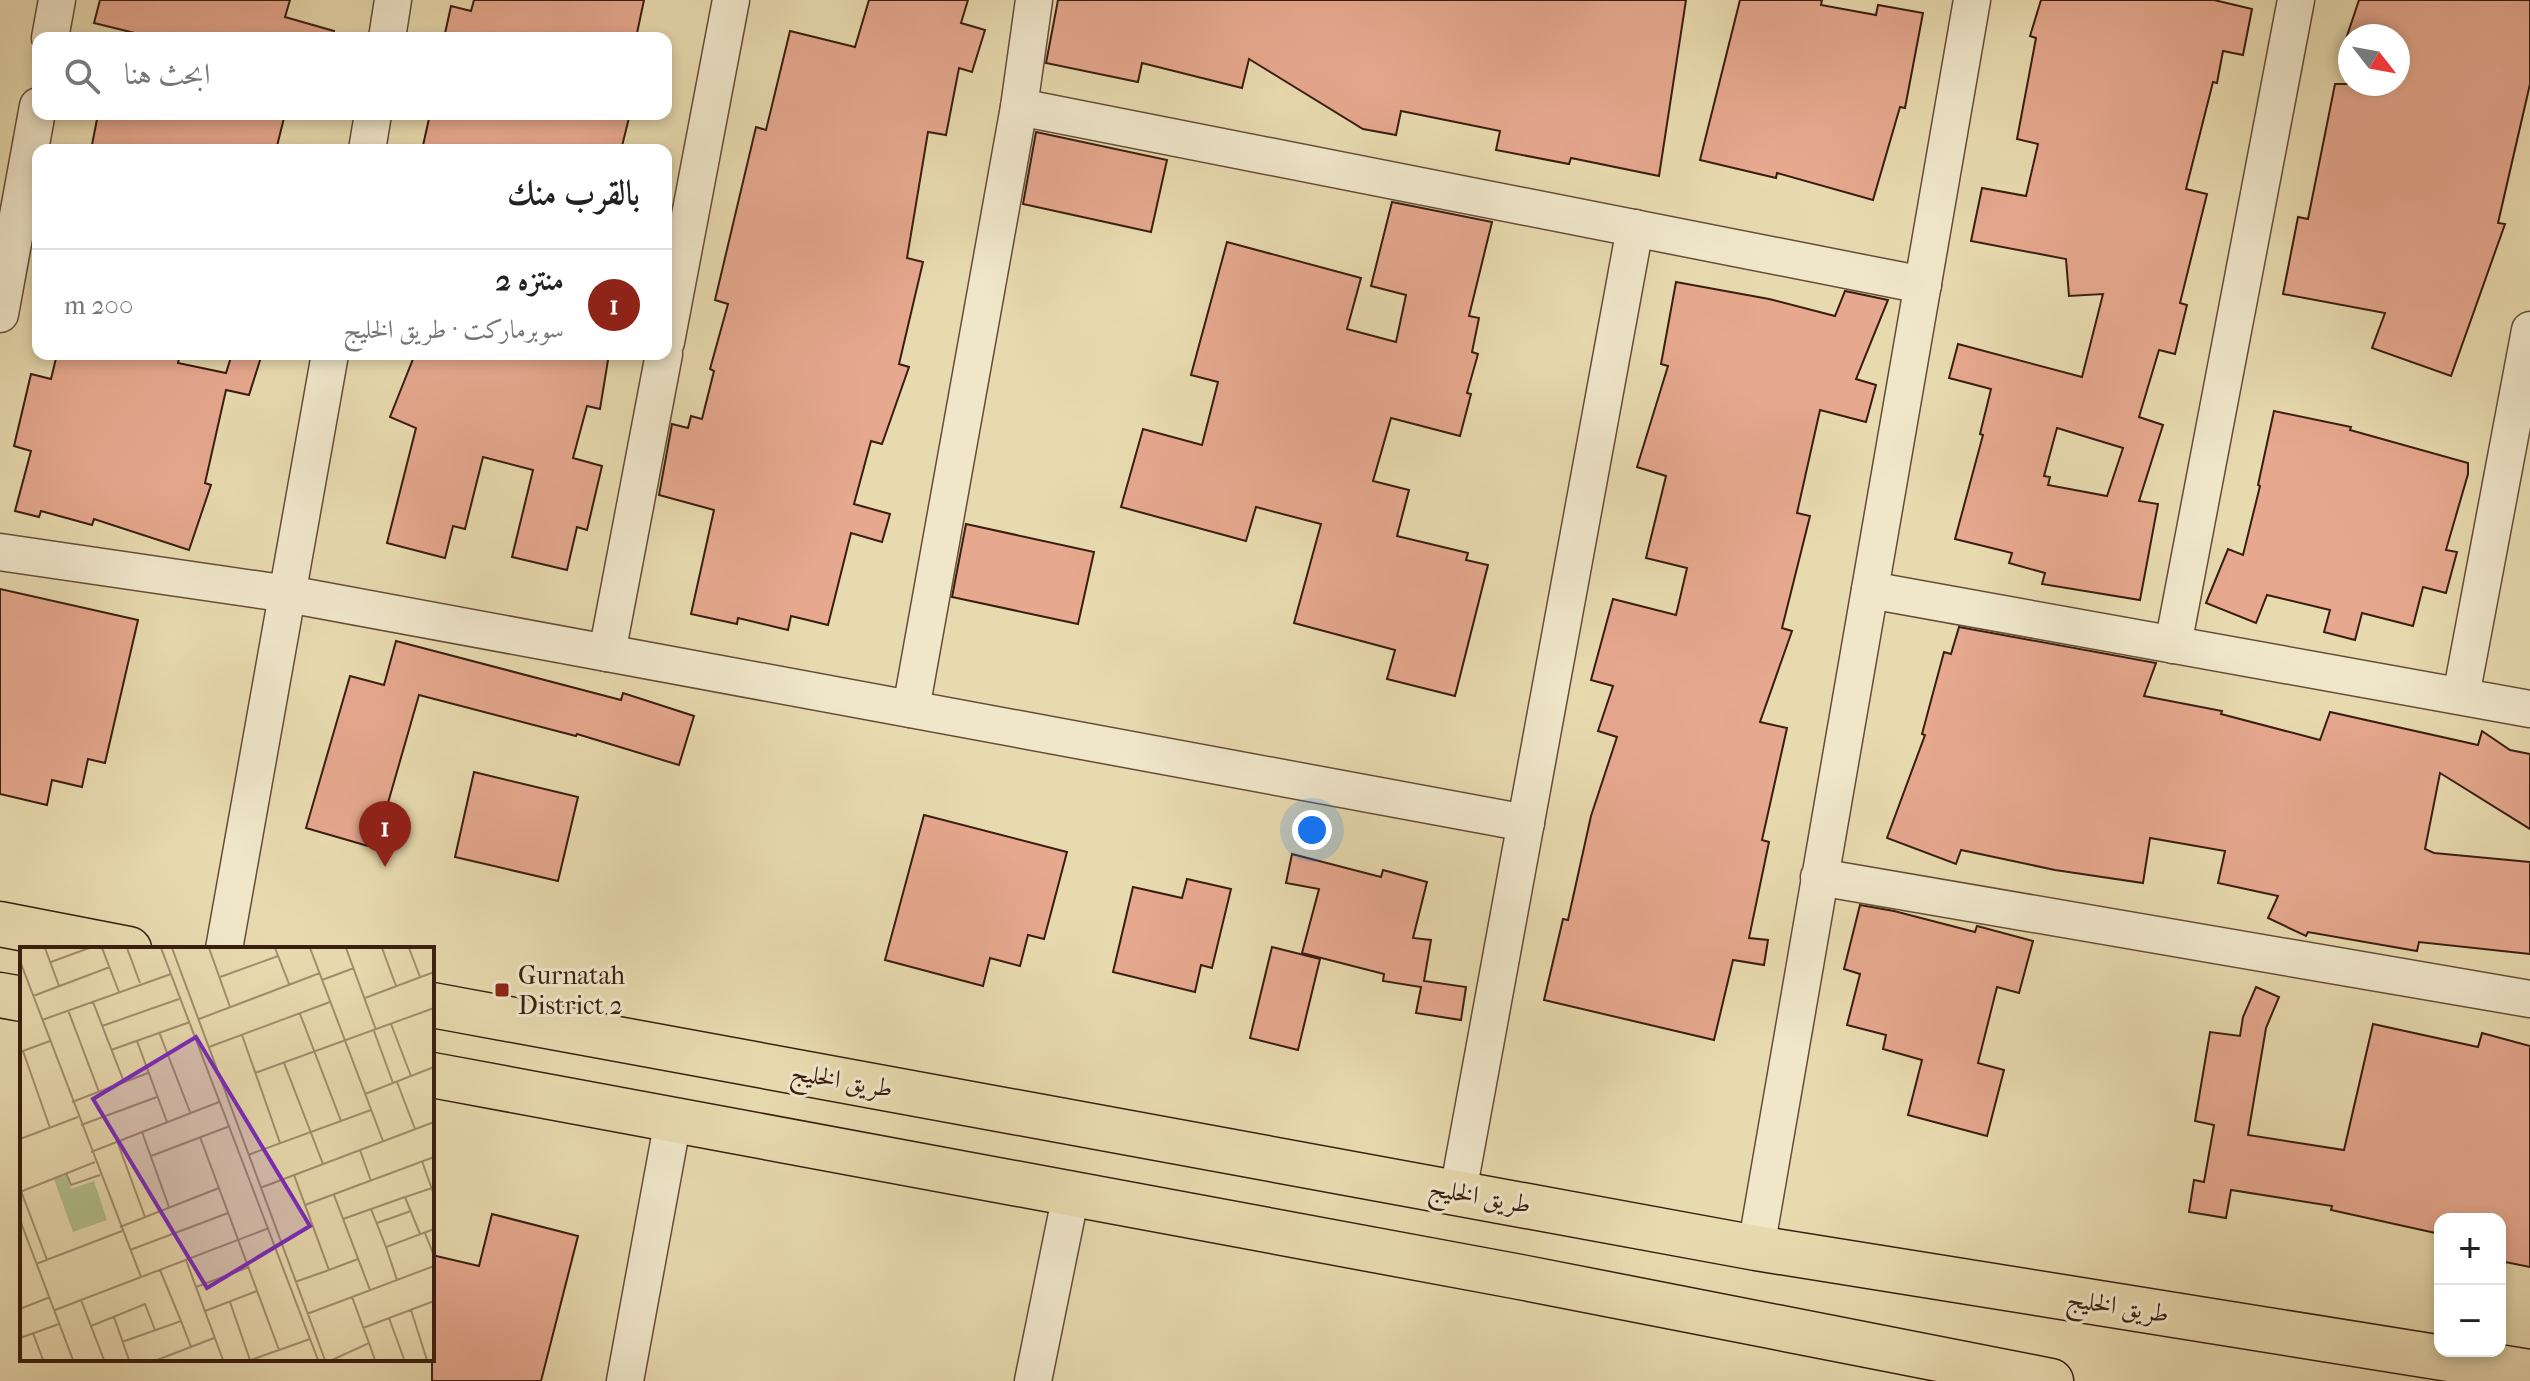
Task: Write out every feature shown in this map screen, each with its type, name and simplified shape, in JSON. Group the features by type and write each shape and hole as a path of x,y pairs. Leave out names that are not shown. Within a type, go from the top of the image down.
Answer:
{"main road":[{"path":"0,924 119,947"},
{"path":"0,995 20,999"},
{"name":"طريق الخليج","path":"434,1005 1756,1248 2530,1372"},
{"path":"434,1075 1520,1277 2051,1381"}],"street":[{"path":"51,32 57,0"},
{"path":"388,32 393,0"},
{"path":"672,310 731,0"},
{"path":"911,709 1019,107 1034,0"},
{"path":"1756,1248 1972,0"},
{"path":"2173,645 2296,0"},
{"path":"1019,107 1923,285"},
{"path":"0,314 35,120"},
{"path":"368,144 372,120"},
{"path":"1458,1192 1635,228"},
{"path":"2461,696 2523,403 2530,330"},
{"path":"224,947 329,360"},
{"path":"607,653 663,360"},
{"path":"0,552 288,594 1526,823"},
{"path":"1870,590 2530,709"},
{"path":"1819,877 2530,999"},
{"path":"625,1381 673,1120"},
{"path":"1033,1381 1071,1194"}],"building":[{"path":"100,0 290,0 285,17 334,31 131,32 94,23"},
{"path":"474,0 644,0 637,32 445,32 451,6 471,11"},
{"path":"869,0 968,0 961,23 985,30 972,72 959,68 946,135 928,132 907,258 923,262 899,364 909,367 882,444 871,441 854,504 890,514 882,542 851,533 828,625 791,616 788,630 738,618 737,624 691,614 714,510 659,495 672,424 688,428 691,416 702,419 714,371 710,369 728,304 715,300 756,127 766,130 790,31 855,47"},
{"path":"1058,0 1686,0 1659,176 1571,158 1569,164 1496,150 1500,131 1401,111 1396,135 1363,129 1249,59 1242,88 1142,63 1138,82 1046,63"},
{"path":"1740,0 1822,0 1821,5 1876,15 1878,5 1923,13 1905,108 1900,107 1873,200 1777,173 1776,178 1700,160"},
{"path":"2041,0 2214,0 2252,9 2243,55 2223,51 2217,83 2213,82 2186,189 2207,194 2180,303 2187,305 2175,354 2159,350 2139,417 2163,425 2139,501 2158,504 2140,600 2042,584 2045,573 2009,563 2012,553 1955,539 1983,435 1980,434 1991,389 1949,378 1958,344 2082,377 2103,294 2069,296 2066,259 1971,241 1982,188 2026,196 2038,144 2017,139 2036,38 2030,36","holes":["2057,428 2123,448 2107,496 2048,485 2050,477 2044,476"]},
{"path":"2359,0 2530,0 2530,84 2498,223 2505,224 2451,376 2372,348 2385,313 2283,294 2298,217 2308,219 2335,84 2338,84 2338,96 2410,96 2410,24 2351,24"},
{"path":"97,120 284,120 278,144 92,144"},
{"path":"429,120 628,120 622,144 423,144"},
{"path":"1036,132 1167,160 1151,232 1023,204"},
{"path":"1392,202 1492,222 1469,316 1479,318 1472,352 1478,354 1460,436 1391,418 1373,481 1409,490 1397,536 1468,553 1466,560 1488,565 1455,696 1387,679 1395,650 1294,623 1321,524 1256,507 1246,541 1121,507 1143,429 1202,445 1218,382 1191,375 1227,242 1361,278 1347,329 1396,342 1406,295 1371,286"},
{"path":"1676,282 1769,299 1835,316 1845,291 1888,300 1856,379 1876,385 1866,422 1820,410 1797,513 1810,516 1782,628 1792,631 1760,722 1787,728 1762,840 1769,842 1749,938 1768,940 1764,965 1733,960 1714,1040 1544,1000 1563,919 1568,920 1591,816 1617,737 1598,731 1613,686 1591,680 1613,599 1676,615 1687,568 1646,558 1666,476 1637,467 1668,366 1661,364"},
{"path":"56,360 179,360 178,363 226,373 230,360 260,360 249,395 226,390 205,483 211,485 189,550 94,519 92,525 41,511 39,517 15,511 31,451 14,446 31,374 51,379"},
{"path":"413,360 608,360 600,409 587,406 573,458 602,466 587,530 577,527 567,570 512,557 533,470 483,457 465,529 453,526 445,558 387,543 416,428 390,417"},
{"path":"2274,411 2351,427 2350,430 2468,463 2468,474 2446,550 2457,552 2446,593 2423,587 2413,626 2362,613 2355,640 2324,632 2330,610 2267,595 2256,623 2206,603 2228,549 2243,555"},
{"path":"966,524 1094,552 1078,624 952,597"},
{"path":"0,589 138,620 105,763 88,759 82,787 52,780 47,805 0,794"},
{"path":"1959,627 2156,663 2144,696 2222,711 2221,714 2320,740 2330,712 2478,745 2482,731 2510,750 2530,754 2530,829 2440,773 2425,849 2434,853 2530,862 2530,954 2419,942 2417,951 2308,932 2306,936 2268,918 2278,896 2218,883 2225,851 2150,838 2143,883 2055,870 1961,850 1956,864 1887,838 1925,735 1922,734 1944,652 1951,654"},
{"path":"396,641 621,700 623,693 694,716 679,765 577,734 419,695 375,848 306,828 350,676 384,685"},
{"path":"474,772 578,797 558,881 455,857"},
{"path":"924,815 1067,852 1044,939 1028,935 1020,966 990,958 983,986 885,960"},
{"path":"1292,854 1381,877 1383,870 1427,882 1413,938 1431,940 1424,981 1466,987 1461,1020 1416,1013 1421,987 1383,981 1384,974 1302,953 1319,889 1286,883"},
{"path":"1187,879 1231,889 1212,968 1201,965 1195,992 1113,972 1133,887 1182,898"},
{"path":"1860,905 1975,932 1977,926 2033,941 2019,993 1997,987 1978,1063 2004,1070 1987,1136 1908,1115 1922,1060 1883,1049 1886,1035 1847,1025 1860,974 1844,969"},
{"path":"1272,947 1320,959 1298,1050 1250,1038"},
{"path":"2256,987 2279,997 2266,1028 2248,1135 2344,1150 2373,1024 2478,1047 2482,1033 2530,1046 2530,1267 2506,1262 2506,1213 2434,1213 2434,1233 2331,1210 2332,1206 2231,1190 2226,1218 2189,1212 2194,1180 2204,1182 2214,1125 2195,1121 2210,1032 2240,1036 2243,1017"},
{"path":"492,1214 578,1236 541,1381 432,1381 434,1255 479,1266"}],"place":[{"name":"منتزه 2","path":"385,867"},
{"name":"Gurnatah District 2","path":"502,990"}]}
